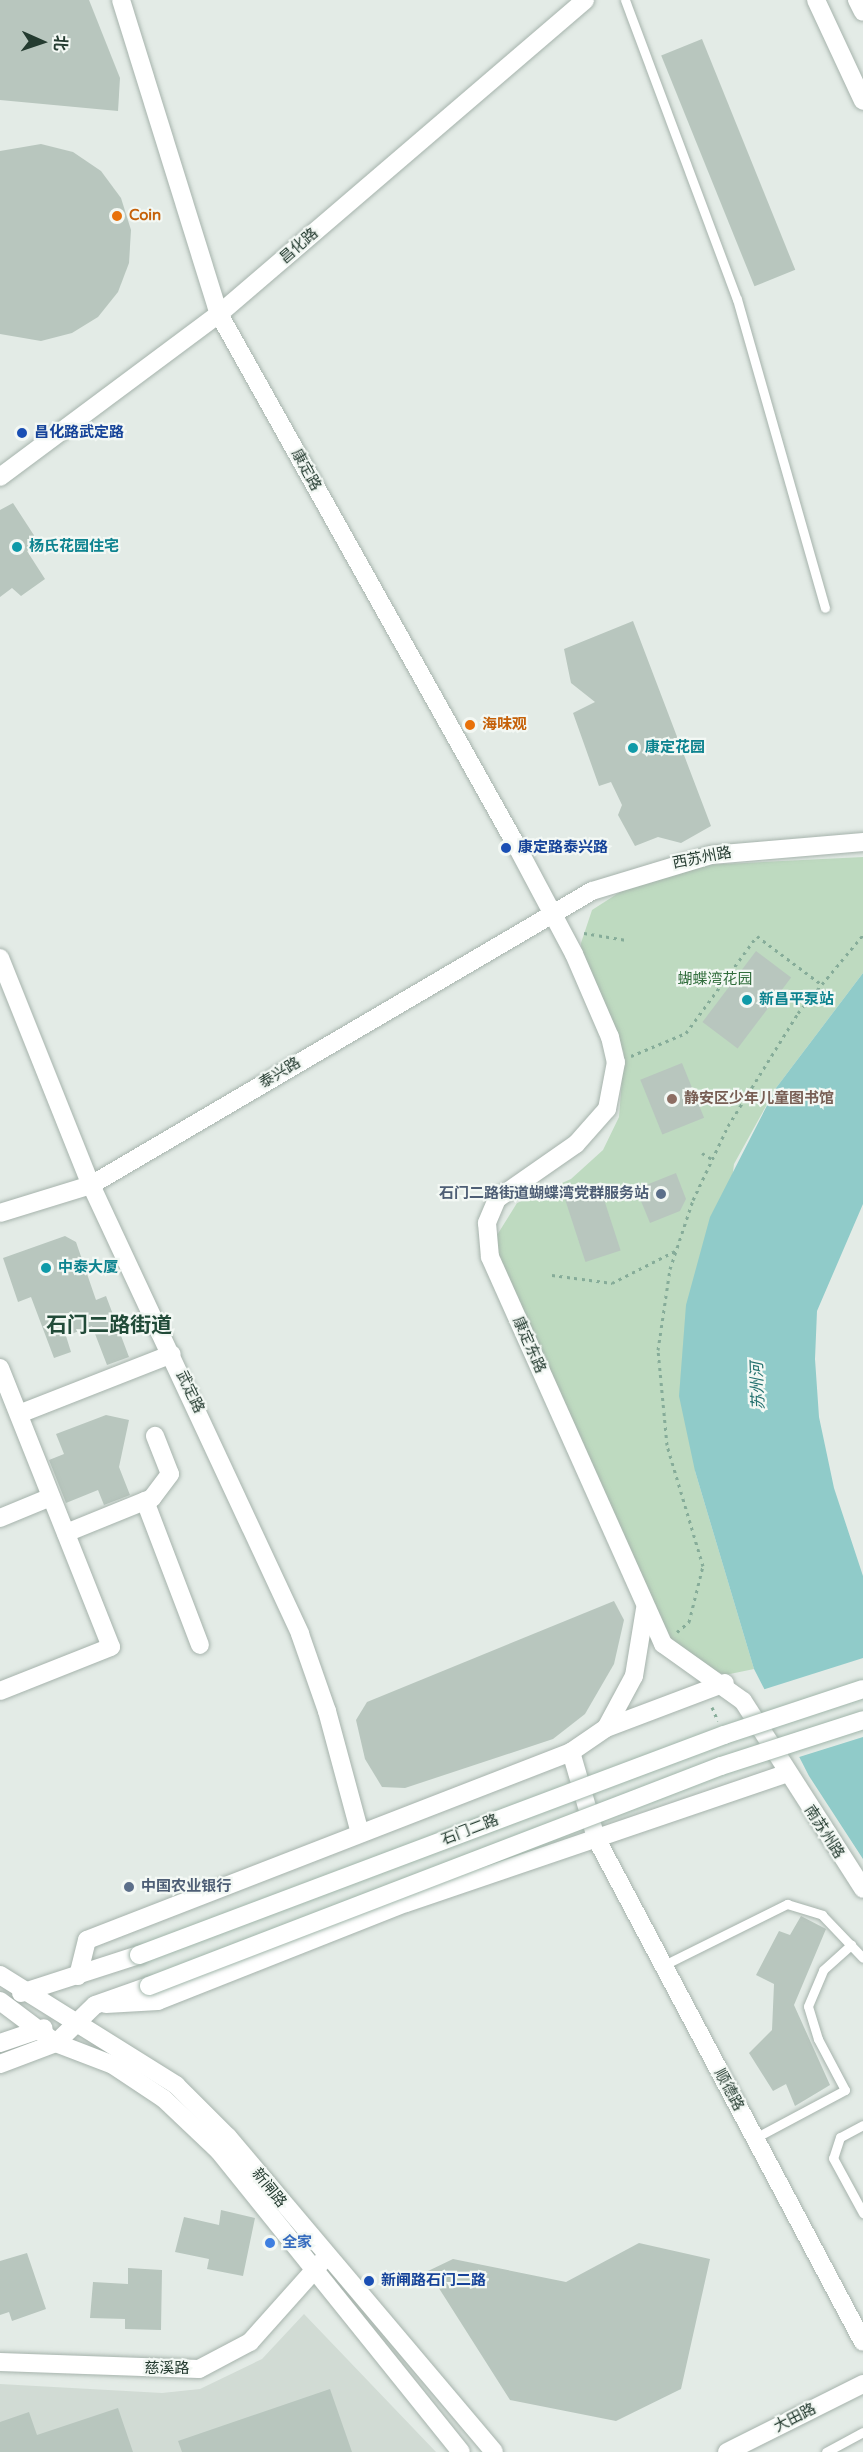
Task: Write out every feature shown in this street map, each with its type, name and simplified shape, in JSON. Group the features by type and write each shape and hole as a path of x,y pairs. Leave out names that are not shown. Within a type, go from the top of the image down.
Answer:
{"street":[{"name":"康定路","path":"121,0 219,314 552,913"},
{"name":"昌化路","path":"0,477 219,314 585,0"},
{"path":"816,0 863,101"},
{"path":"857,0 863,12"},
{"name":"西苏州路","path":"552,913 623,878 683,860 762,848 863,842"},
{"name":"康定东路","path":"552,913 598,1005 616,1062 611,1098 594,1128 497,1199 485,1239 663,1644"},
{"name":"泰兴路","path":"0,1213 91,1185 552,913"},
{"name":"武定路","path":"0,958 91,1185 172,1354 308,1653 360,1833"},
{"path":"19,1414 172,1354"},
{"path":"0,1368 111,1647 0,1691"},
{"path":"66,1533 145,1501 170,1473 154,1436"},
{"path":"0,1518 51,1497"},
{"path":"145,1501 200,1645"},
{"path":"606,1728 634,1676 646,1607"},
{"path":"95,2005 158,2001 406,1903 787,1773 743,1701 725,1683 663,1644"},
{"path":"78,1976 87,1940 571,1752 606,1728 725,1683"},
{"name":"石门二路","path":"0,2001 139,1955 724,1735 863,1689"},
{"name":"石门二路","path":"0,2064 56,2043 72,2024 95,2005 721,1766 863,1720"},
{"name":"顺德路","path":"571,1752 596,1838 863,2342"},
{"name":"南苏州路","path":"787,1773 863,1889"},
{"name":"新闸路","path":"0,1975 30,1990 72,2024 112,2042 176,2085 228,2137 320,2261 366,2340 461,2452"},
{"path":"7,2017 30,1990"},
{"name":"新闸路","path":"0,2001 7,2017 38,2030 56,2043 113,2065 164,2099 219,2151 494,2452"},
{"name":"石门二路","path":"0,2043 38,2030 72,2024"},
{"name":"慈溪路","path":"0,2362 199,2368 250,2342 320,2261"},
{"name":"大田路","path":"727,2452 863,2384"}],"lane":[{"path":"625,0 736,299 825,608"},
{"path":"662,1966 787,1904 822,1915 863,1958"},
{"path":"755,2138 845,2090 818,2039 808,2006 823,1970 850,1945"},
{"path":"863,2125 840,2137 834,2158 863,2213"},
{"path":"826,2452 863,2432"}],"path":[{"path":"584,933 626,940"},
{"path":"663,1644 689,1622 703,1566 667,1445 658,1350 676,1250 712,1159 765,1066 821,984 863,935"},
{"path":"616,1062 686,1034 757,936 821,984"},
{"path":"702,1154 712,1159"},
{"path":"552,1275 612,1283 676,1250"},
{"path":"705,1692 724,1735"}],"shaded area":[{"path":"304,2314 436,2452 0,2452 0,2384 162,2393 200,2389 262,2359"}],"green space":[{"name":"蝴蝶湾花园","path":"863,857 863,973 776,1088 734,1164 695,1471 754,1669 725,1675 695,1662 670,1641 514,1299 494,1240 517,1203 571,1179 603,1150 619,1117 624,1053 582,960 581,943 592,910 634,883 704,865"}],"water":[{"name":"苏州河","path":"863,973 863,1204 817,1311 815,1359 819,1417 834,1488 863,1576 863,1859 809,1776 754,1669 695,1471 679,1396 686,1305 710,1217 776,1088"}],"pier":[{"path":"863,1658 863,1737 796,1758 762,1690"}],"building":[{"path":"0,0 89,0 120,78 118,111 0,100"},
{"path":"702,39 795,270 754,286 661,55"},
{"path":"41,144 73,152 101,171 121,198 131,230 129,263 118,292 98,317 72,333 41,341 0,334 0,151"},
{"name":"杨氏花园住宅","path":"13,503 39,543 27,551 45,579 21,596 12,588 0,597 0,510"},
{"name":"康定花园","path":"633,621 711,826 681,843 658,837 635,846 618,815 622,805 611,782 599,786 573,713 595,702 571,683 564,649"},
{"name":"新昌平泵站","path":"756,951 791,977 738,1049 702,1022"},
{"name":"静安区少年儿童图书馆","path":"682,1063 704,1118 662,1135 640,1080"},
{"name":"石门二路街道蝴蝶湾党群服务站","path":"676,1173 686,1199 680,1211 650,1223 636,1189"},
{"path":"599,1184 621,1251 585,1262 564,1195"},
{"path":"65,1236 76,1242 96,1300 106,1296 129,1357 107,1365 92,1326 66,1336 71,1352 54,1358 31,1297 18,1302 3,1258"},
{"path":"106,1415 129,1420 119,1467 130,1495 104,1505 98,1490 66,1503 49,1460 64,1454 56,1434"},
{"path":"614,1601 624,1620 614,1664 585,1714 553,1739 405,1788 382,1787 365,1759 356,1720 367,1702"},
{"path":"801,1916 826,1929 794,2005 830,2085 795,2106 786,2084 773,2091 749,2053 772,2030 774,1984 756,1975 779,1931 790,1935"},
{"path":"221,2210 255,2218 243,2276 207,2269 209,2259 175,2252 184,2217 219,2225"},
{"path":"639,2243 710,2259 681,2389 616,2421 510,2400 428,2271 453,2259 566,2282"},
{"path":"27,2253 46,2309 12,2321 9,2312 0,2315 0,2261"},
{"path":"128,2268 162,2270 161,2330 125,2329 125,2319 90,2318 93,2282 128,2284"},
{"path":"330,2389 352,2452 182,2452 178,2441"},
{"path":"118,2408 133,2452 0,2452 0,2422 29,2412 37,2435"}],"place":[{"name":"Coin","path":"117,216"},
{"name":"昌化路武定路","path":"22,433"},
{"name":"杨氏花园住宅","path":"17,547"},
{"name":"海味观","path":"470,725"},
{"name":"康定花园","path":"633,748"},
{"name":"康定路泰兴路","path":"506,848"},
{"name":"新昌平泵站","path":"747,1000"},
{"name":"静安区少年儿童图书馆","path":"672,1099"},
{"name":"石门二路街道蝴蝶湾党群服务站","path":"661,1194"},
{"name":"中泰大厦","path":"46,1268"},
{"name":"中国农业银行","path":"129,1887"},
{"name":"全家","path":"270,2243"},
{"name":"新闸路石门二路","path":"369,2281"}],"district":[{"name":"石门二路街道","path":"109,1326"}]}
